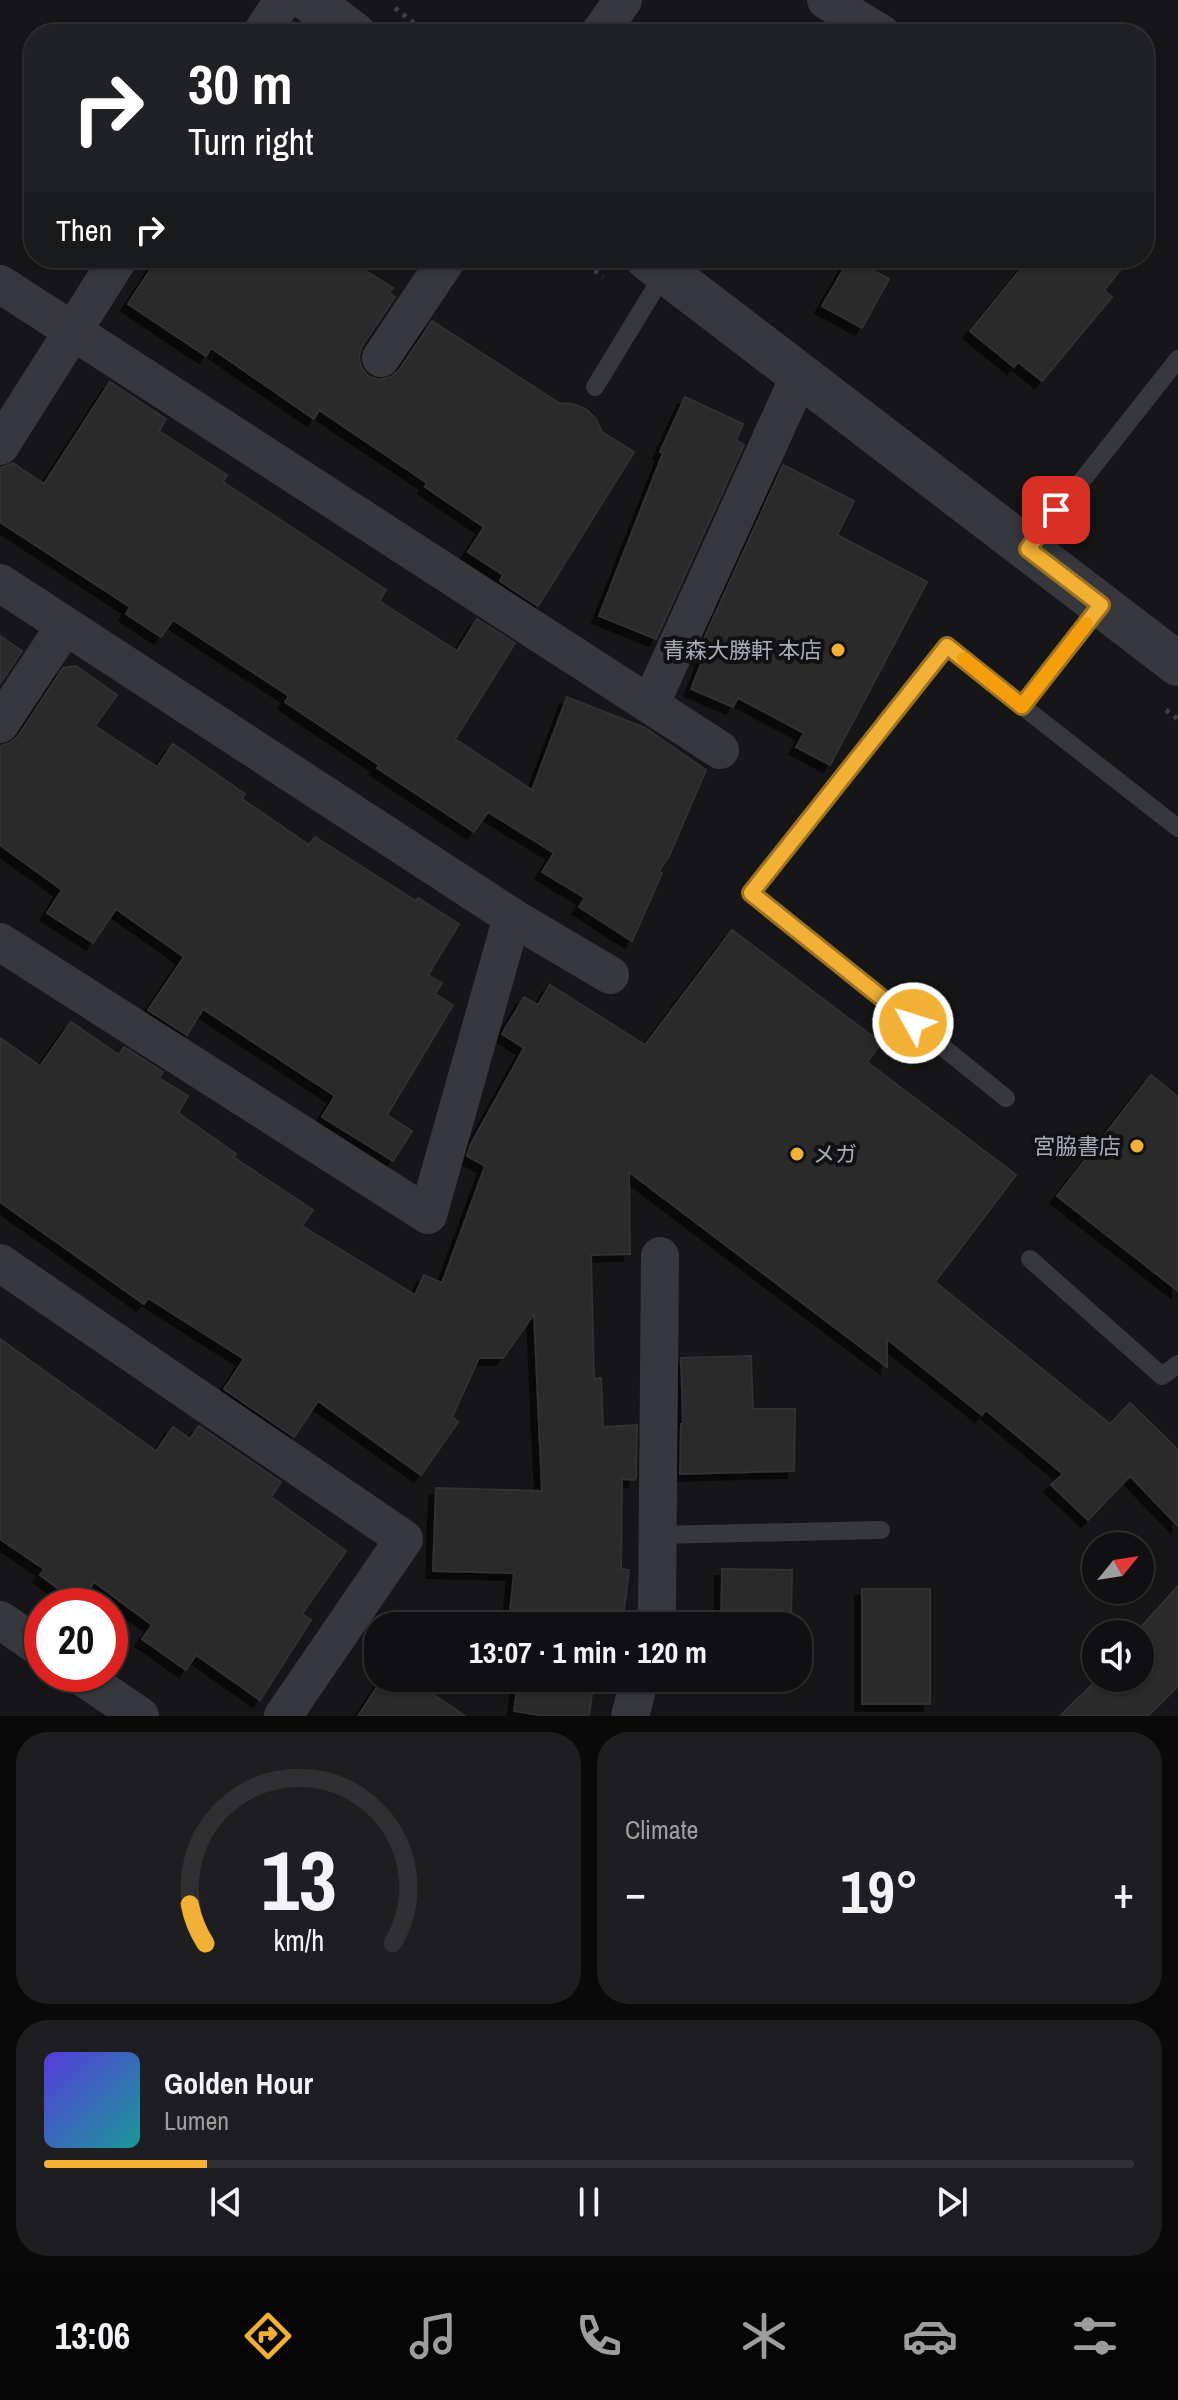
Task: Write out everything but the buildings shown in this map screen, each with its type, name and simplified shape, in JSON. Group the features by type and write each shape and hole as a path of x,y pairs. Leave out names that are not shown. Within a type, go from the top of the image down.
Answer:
{"street":[{"path":"267,24 283,0"},
{"path":"309,0 341,24"},
{"path":"606,24 623,0"},
{"path":"826,0 866,24"},
{"path":"0,446 113,268"},
{"path":"381,358 441,268"},
{"path":"660,268 1178,664"},
{"path":"0,284 720,750"},
{"path":"651,703 800,375"},
{"path":"0,583 512,917 610,975"},
{"path":"0,724 65,626"},
{"path":"0,942 428,1215 512,917"},
{"path":"656,1612 660,1256"},
{"path":"0,1263 404,1539 283,1716"},
{"path":"0,1620 24,1637"},
{"path":"105,1692 140,1716"},
{"path":"630,1716 636,1692"}],"lane":[{"path":"595,387 654,268"},
{"path":"1028,549 1178,359"},
{"path":"1022,706 1101,605"},
{"path":"1006,1098 751,893 947,646 1178,828"},
{"path":"1030,1259 1162,1376 1178,1364"},
{"path":"657,1535 881,1530"}],"path":[{"path":"384,0 415,24"}],"slow traffic":[{"path":"964,659 1022,706 1086,624"}],"place":[{"name":"青森大勝軒 本店","path":"838,650"},
{"name":"宮脇書店","path":"1137,1146"},
{"name":"メガ","path":"797,1154"}],"route":[{"path":"913,1023 751,893 947,646 1022,706 1101,605 1028,549 1056,510"}]}
